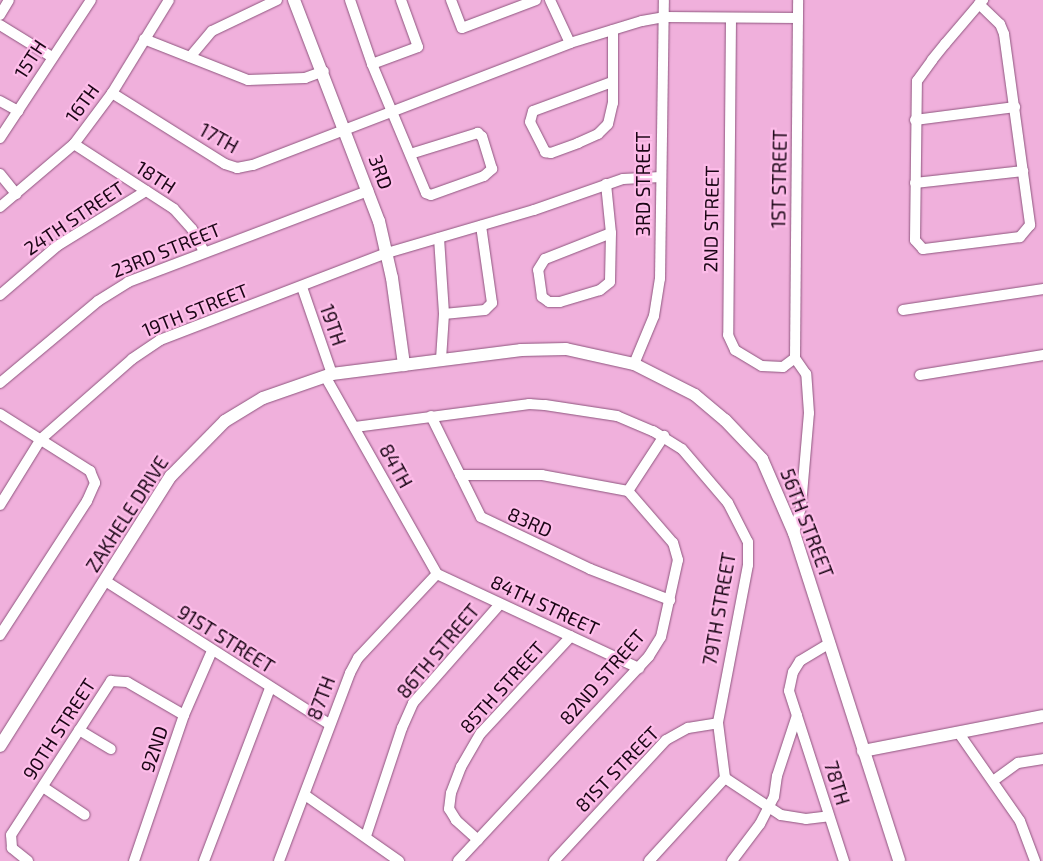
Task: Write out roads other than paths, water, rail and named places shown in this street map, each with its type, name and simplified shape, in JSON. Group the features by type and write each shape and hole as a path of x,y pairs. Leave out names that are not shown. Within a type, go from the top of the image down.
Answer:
{"street":[{"path":"0,15 10,0"},
{"name":"15TH","path":"0,138 91,0"},
{"name":"16TH","path":"0,207 74,144 112,93 169,0"},
{"path":"190,57 212,31 276,0"},
{"name":"3RD","path":"294,0 324,71 345,128 368,191 387,253 404,365"},
{"path":"350,0 391,112 410,154 429,195 484,176 492,169 482,137 478,133 410,154"},
{"path":"372,64 418,47 401,0"},
{"path":"451,0 462,28 536,0"},
{"path":"550,0 570,43"},
{"name":"3RD STREET","path":"634,364 654,316 659,291 664,0"},
{"name":"1ST STREET","path":"795,358 798,0"},
{"path":"981,2 1004,31 1015,107 1031,222 1025,233 930,250 920,248 915,240 915,91 920,75 981,2"},
{"path":"345,128 570,43 664,17 798,18"},
{"name":"2ND STREET","path":"731,19 728,335 735,350 762,366 783,367 795,358"},
{"path":"0,24 52,57"},
{"path":"612,82 533,111 530,122 545,152 555,152 604,129 612,111 613,30"},
{"path":"144,39 256,81 305,78 324,71"},
{"name":"17TH","path":"112,93 225,164 237,168 252,165 345,128"},
{"path":"0,101 18,111"},
{"path":"915,120 1015,107"},
{"name":"18TH","path":"74,144 184,218 204,252"},
{"path":"915,183 1024,171"},
{"path":"0,174 16,194"},
{"name":"19TH STREET","path":"0,505 41,439 144,349 201,323 302,287 387,253 481,226 623,178 661,177"},
{"path":"606,184 610,233 612,274 606,287 554,303 542,297 538,270 545,260 610,233"},
{"name":"24TH STREET","path":"0,295 57,246 146,191"},
{"name":"23RD STREET","path":"0,383 113,290 204,252 368,191"},
{"path":"444,314 485,310 492,303 481,226"},
{"path":"439,238 444,314 441,359"},
{"name":"19TH","path":"302,287 328,375"},
{"path":"902,310 1043,289"},
{"name":"56TH STREET","path":"404,365 441,359 548,348 584,352 634,364 695,395 739,433 762,459 794,533 899,861"},
{"path":"920,374 1043,355"},
{"path":"794,533 800,506 809,413 806,374 795,358"},
{"name":"ZAKHELE DRIVE","path":"0,746 107,582 171,476 208,437 225,421 263,398 328,375 404,365"},
{"name":"84TH","path":"328,375 437,574"},
{"name":"79TH STREET","path":"355,427 529,404 546,405 617,416 664,436 696,463 716,488 741,525 748,542 748,565 718,724 725,778"},
{"path":"0,414 90,471 94,483 86,501 0,635"},
{"name":"83RD","path":"431,416 476,512 486,521 590,569 670,600"},
{"path":"460,475 542,475 628,491 664,436"},
{"name":"82ND STREET","path":"458,861 639,668 661,637 678,560 676,549 628,491"},
{"name":"84TH STREET","path":"437,574 639,668"},
{"name":"87TH","path":"279,861 305,795 329,724 358,658 437,574"},
{"name":"91ST STREET","path":"107,582 212,651 329,724"},
{"name":"86TH STREET","path":"366,836 402,728 414,704 500,604"},
{"name":"85TH STREET","path":"478,840 456,820 449,809 451,793 461,767 481,734 571,636"},
{"name":"78TH","path":"830,644 800,661 793,672 789,692 844,861"},
{"name":"92ND","path":"134,861 184,715 212,651"},
{"name":"90TH STREET","path":"28,861 16,853 9,840 108,685 115,679 127,682 184,715"},
{"path":"204,861 270,688"},
{"path":"732,861 768,809 797,714"},
{"path":"863,751 1043,716"},
{"name":"81ST STREET","path":"554,861 666,740 688,728 718,724"},
{"path":"79,730 111,750"},
{"path":"958,732 1020,821 1035,861"},
{"path":"993,781 1018,763 1043,759"},
{"path":"649,861 725,778 768,809 796,818 829,816"},
{"path":"43,786 85,815"},
{"path":"305,795 399,861"}]}
